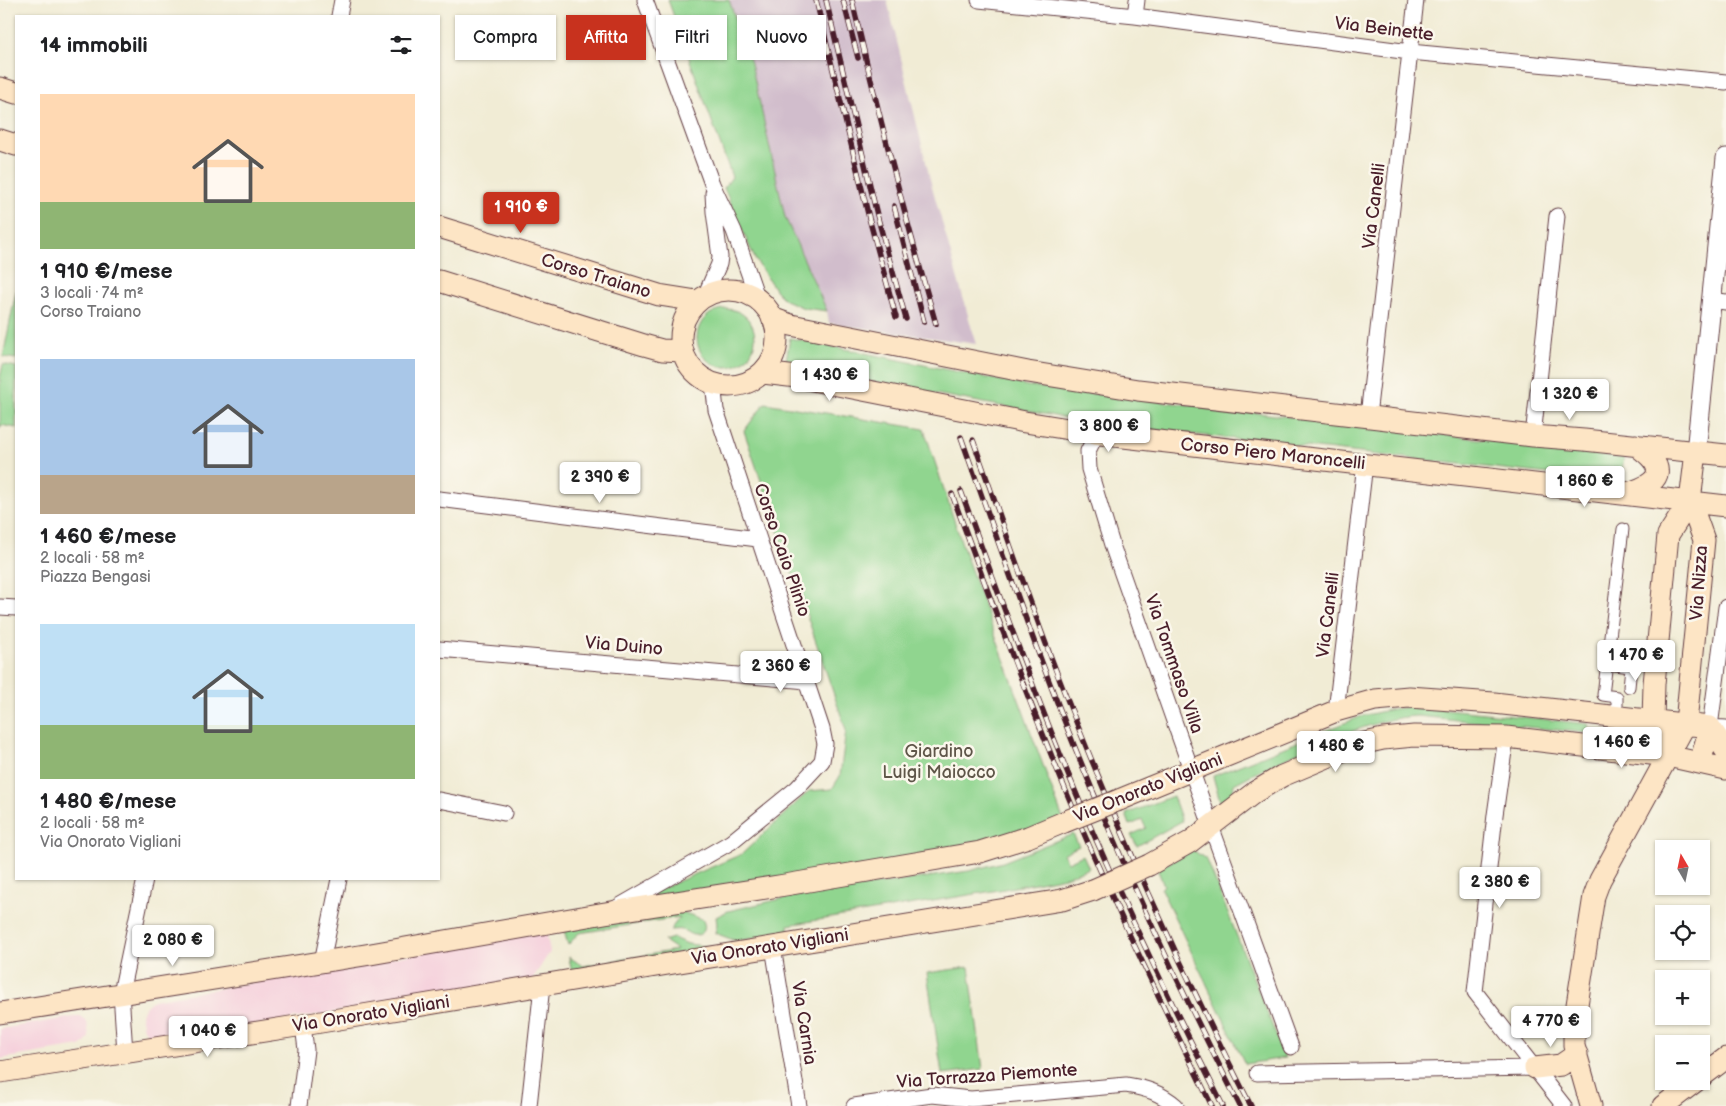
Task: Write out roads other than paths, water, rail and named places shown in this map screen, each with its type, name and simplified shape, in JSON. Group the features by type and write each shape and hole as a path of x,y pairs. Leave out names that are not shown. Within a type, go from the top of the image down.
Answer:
{"main road":[{"path":"0,88 15,93"},
{"path":"0,140 15,145"},
{"name":"Corso Traiano","path":"440,227 659,295 701,299"},
{"path":"440,281 644,345 662,350 683,352"},
{"path":"736,290 758,300 772,318 776,331 774,353 763,373 741,384 727,385 702,379 693,372 686,362 682,340 685,321 689,312 701,299 710,293 736,290"},
{"path":"772,318 790,324 1028,372 1138,390 1533,436 1726,455"},
{"name":"Corso Piero Maroncelli","path":"763,373 797,377 1025,422 1097,433 1726,506"},
{"path":"1624,494 1644,488 1653,482 1656,475 1654,460 1636,445"},
{"name":"Via Nizza","path":"1668,756 1653,720 1654,684 1668,535 1690,501 1696,452"},
{"name":"Via Nizza","path":"1668,756 1686,723 1704,540 1690,501"},
{"name":"Via Onorato Vigliani","path":"0,1013 322,962 605,913 781,886 980,852 1028,837 1336,711 1375,700 1410,697 1494,703 1718,727"},
{"path":"1718,727 1726,751"},
{"path":"1700,763 1718,727"},
{"name":"Via Onorato Vigliani","path":"0,1072 303,1026 1062,900 1093,890 1149,865 1190,842 1255,792 1282,776 1356,746 1383,738 1414,736 1506,737 1668,756 1726,769"},
{"path":"1592,1106 1574,1046 1574,1024 1594,896 1600,880 1668,756"},
{"path":"1535,1068 1561,1065 1577,1054"},
{"path":"1710,1070 1726,1058"},
{"path":"1663,1106 1684,1090"}],"street":[{"path":"338,15 342,0"},
{"path":"645,0 712,184 734,231 758,300"},
{"name":"Via Beinette","path":"979,0 1135,16 1410,52 1726,82"},
{"path":"1135,16 1137,0"},
{"name":"Via Canelli","path":"1368,416 1416,0"},
{"name":"Via Nizza","path":"1696,452 1718,301 1726,158"},
{"path":"701,299 719,264 720,257 712,184"},
{"path":"1533,436 1557,216"},
{"name":"Corso Caio Plinio","path":"605,913 731,842 797,788 822,761 825,744 822,729 716,410 713,383"},
{"name":"Via Tommaso Villa","path":"1097,433 1088,451 1089,469 1113,548 1291,1047"},
{"name":"Via Canelli","path":"1336,711 1365,464"},
{"path":"440,499 758,539"},
{"path":"1616,706 1617,696 1603,695 1623,529"},
{"path":"0,607 15,608"},
{"name":"Via Nizza","path":"1718,727 1726,607"},
{"name":"Via Duino","path":"440,650 807,681"},
{"path":"1607,664 1631,667 1628,687"},
{"path":"1506,737 1495,815 1475,992 1564,1106"},
{"path":"440,800 504,814"},
{"path":"125,1052 121,993 146,880"},
{"path":"322,962 339,880"},
{"name":"Via Carnia","path":"773,947 799,1106"},
{"path":"529,1106 541,1013 542,986"},
{"path":"299,1106 306,1050 303,1026"},
{"path":"1257,1073 1535,1068"},
{"name":"Via Torrazza Piemonte","path":"854,1106 932,1095 971,1099 1126,1085 1142,1087 1156,1092 1176,1106"}],"railway":[{"path":"816,0 869,218 896,317"},
{"path":"826,0 877,215 906,319"},
{"path":"843,0 858,58"},
{"path":"852,0 871,82 936,324"},
{"path":"894,206 924,322"},
{"path":"961,437 1029,628 1084,769 1152,926 1240,1106"},
{"path":"973,440 1063,689 1117,821 1204,1012 1251,1106"},
{"path":"961,491 1037,697 1087,819 1187,1035 1223,1106"},
{"path":"952,494 1013,659 1079,822 1127,929 1212,1106"}],"park label":[{"name":"Giardino Luigi Maiocco","path":"939,761"}]}
